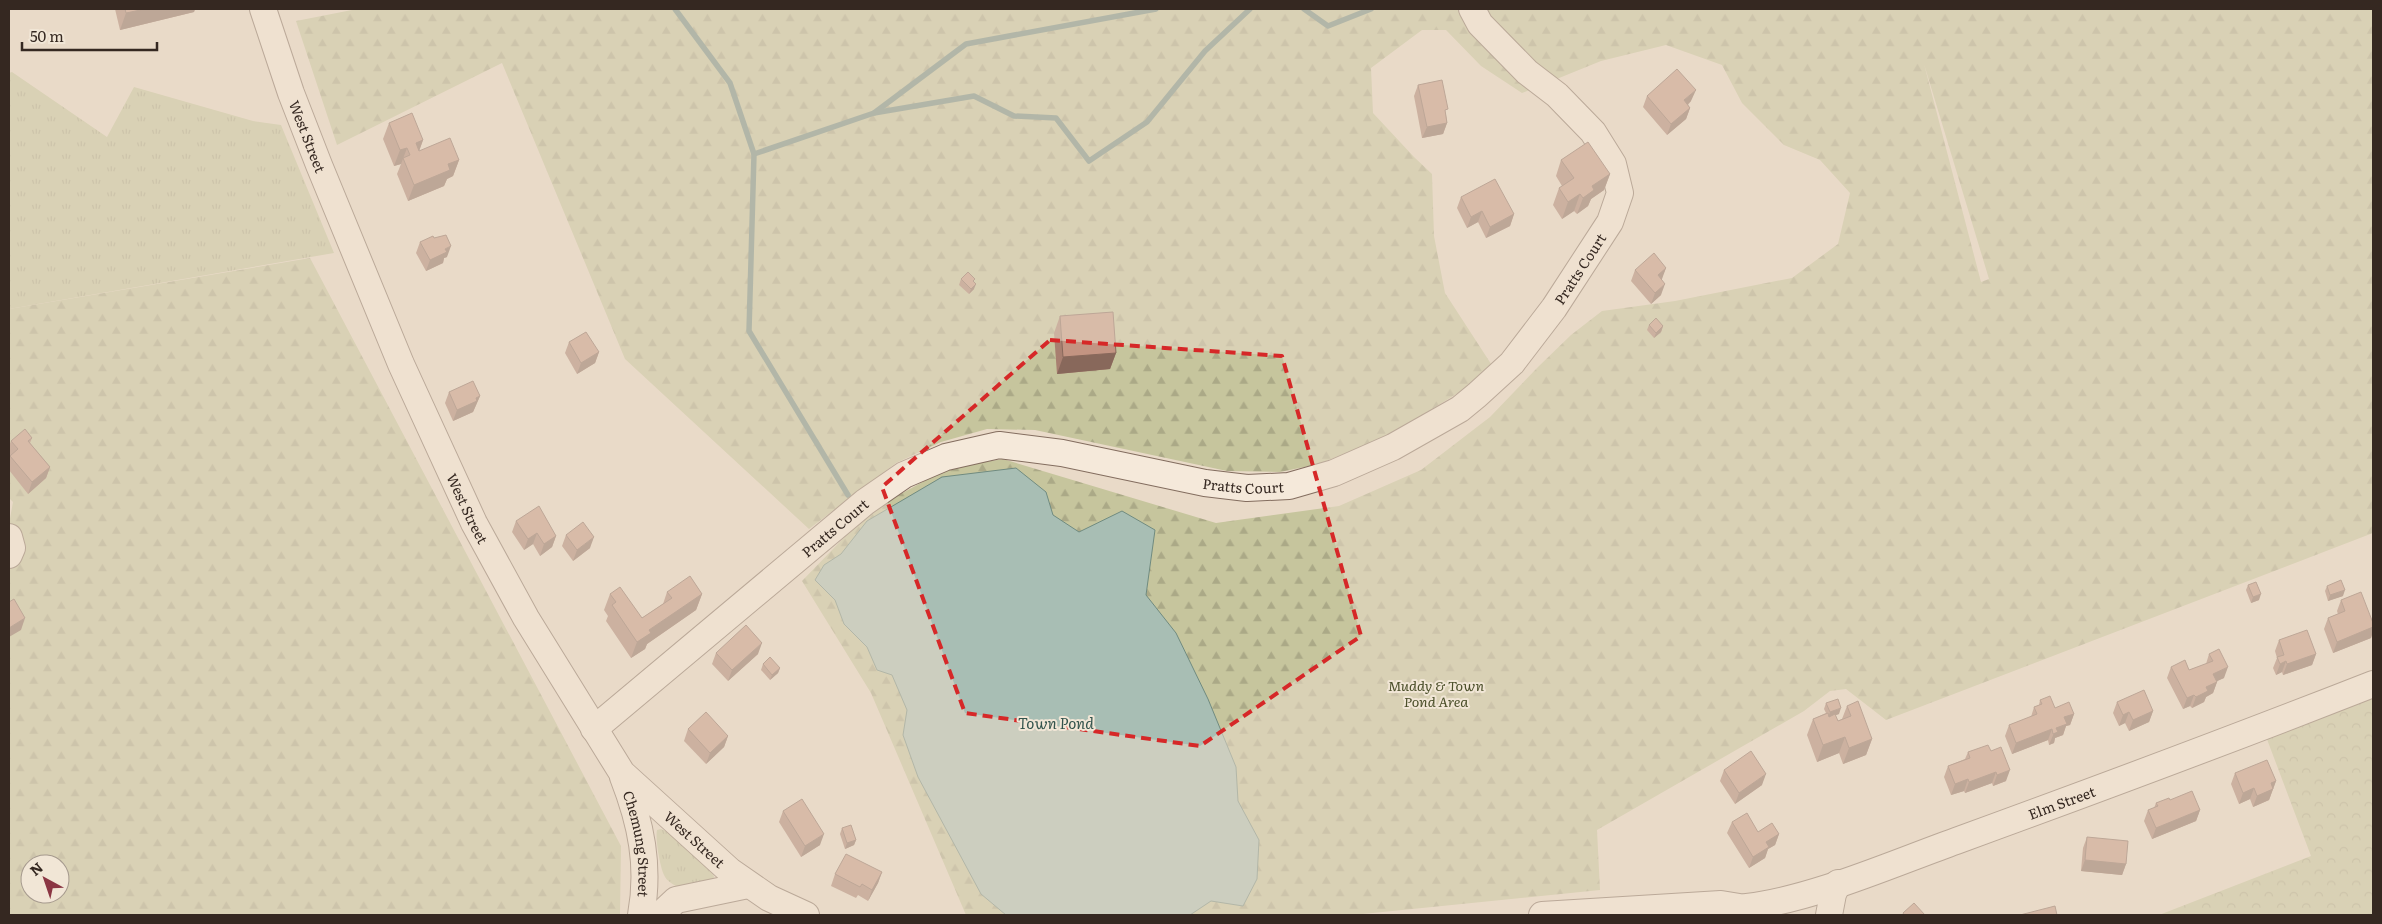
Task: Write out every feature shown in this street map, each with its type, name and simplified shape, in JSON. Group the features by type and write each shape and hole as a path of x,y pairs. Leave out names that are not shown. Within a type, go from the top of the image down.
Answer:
{"street":[{"name":"West Street","path":"263,9 291,94 338,214 455,483 526,618 622,773 748,885 806,915"},
{"name":"Pratts Court","path":"594,729 865,502 904,476 946,457 999,445 1062,453 1205,483 1247,488 1289,486 1334,473 1393,447 1460,409 1512,363 1554,308 1610,222 1620,192 1613,164 1593,132 1557,95 1527,72 1480,24 1472,9"},
{"path":"9,537 12,548 9,555"},
{"name":"Elm Street","path":"1747,907 1779,902 1838,883 2143,773 2373,684"},
{"name":"Chemung Street","path":"622,773 638,819 644,850 645,882 641,915"},
{"path":"1829,915 1832,894 1838,883"},
{"name":"Chemung Street","path":"660,915 676,900 748,885"},
{"path":"1542,915 1721,904 1747,907 1776,915"}],"highlighted area":[{"path":"1050,340 1282,356 1361,636 1200,746 965,713 882,487"}],"green space":[{"name":"Muddy & Town Pond Area","path":"357,9 2373,9 2373,533 1886,720 1846,689 1830,691 1804,711 1597,830 1600,890 1353,915 966,915 871,693 802,581 862,519 888,501 948,468 1003,459 1216,523 1339,506 1421,470 1490,417 1571,335 1602,311 1675,301 1792,278 1838,244 1850,193 1820,160 1784,145 1742,103 1722,65 1666,45 1601,61 1522,93 1481,66 1446,30 1422,30 1371,68 1373,113 1432,174 1434,236 1445,293 1495,370 1390,435 1319,464 1280,472 1227,471 1035,430 987,429 941,442 896,463 809,529 625,359 502,63 337,145 296,21","holes":["1924,64 1989,279 1981,282"]},
{"path":"12,72 107,137 134,87 253,121 281,125 334,253 9,309 9,73"},
{"path":"310,258 621,846 620,915 9,915 9,524 13,502 9,498 9,309"},
{"path":"2373,694 2373,915 2159,915 2311,856 2265,734"},
{"path":"661,829 668,832 710,870 714,876 713,881 679,887 668,881 662,871 658,853 657,830"}],"water":[{"name":"Town Pond","path":"1016,468 1046,492 1053,515 1079,532 1122,511 1155,530 1146,595 1176,633 1208,699 1236,767 1238,801 1259,840 1257,879 1243,906 1211,901 1190,915 1006,915 981,894 918,777 903,735 907,710 892,675 877,670 867,647 844,624 835,600 815,580 824,565 841,554 867,521 942,477"}],"building":[{"path":"125,9 145,9 126,13"},
{"path":"1677,69 1696,90 1684,100 1690,108 1671,124 1647,96"},
{"path":"1442,80 1448,109 1445,110 1447,123 1427,127 1418,85"},
{"path":"412,113 423,140 416,143 419,151 450,138 459,160 448,164 450,170 414,185 403,158 410,155 407,148 400,150 389,123"},
{"path":"1588,142 1610,174 1592,186 1594,190 1583,198 1580,194 1568,202 1559,188 1574,178 1561,160"},
{"path":"1495,179 1514,214 1490,227 1482,211 1471,217 1461,197"},
{"path":"446,235 451,246 445,249 447,252 430,260 420,242 433,236 434,238"},
{"path":"1654,253 1666,268 1658,275 1665,284 1655,293 1635,270"},
{"path":"968,272 975,279 973,281 976,284 971,289 961,279"},
{"path":"1113,312 1116,353 1063,357 1060,316"},
{"path":"1656,318 1663,326 1656,333 1649,325"},
{"path":"586,332 599,352 581,363 569,342"},
{"path":"473,381 480,396 476,398 477,401 457,410 449,392"},
{"path":"25,429 32,438 28,441 50,467 32,482 10,456 18,449 11,441"},
{"path":"539,506 556,536 544,544 537,533 528,539 516,521"},
{"path":"583,522 594,537 577,550 566,535"},
{"path":"690,576 702,594 649,630 651,633 637,642 612,605 616,602 610,594 620,587 642,618 672,598 667,592"},
{"path":"2341,580 2345,590 2330,595 2327,586"},
{"path":"2256,582 2261,594 2253,597 2248,585"},
{"path":"2361,592 2373,627 2337,642 2328,618 2345,611 2341,600"},
{"path":"14,599 25,618 9,628 9,602"},
{"path":"746,625 762,643 732,670 716,653"},
{"path":"2307,630 2316,654 2287,664 2286,661 2280,664 2277,657 2284,655 2279,640"},
{"path":"2219,649 2228,667 2213,674 2217,682 2206,687 2208,691 2196,697 2194,695 2187,698 2171,667 2185,660 2189,670 2213,661 2209,654"},
{"path":"770,657 780,668 772,675 763,664"},
{"path":"2144,690 2153,711 2133,720 2129,712 2123,715 2117,702"},
{"path":"2050,696 2055,708 2069,702 2074,714 2064,717 2067,724 2056,728 2058,732 2053,734 2052,729 2016,743 2009,725 2037,714 2034,707 2042,704 2040,700"},
{"path":"1838,699 1841,708 1830,712 1826,703"},
{"path":"1858,701 1872,739 1849,748 1845,737 1823,745 1813,719 1828,713 1829,717 1835,714 1838,721 1851,716 1847,706"},
{"path":"706,712 728,736 710,753 688,729"},
{"path":"1988,745 1991,751 2001,747 2010,770 1997,775 1996,772 1969,782 1968,779 1955,784 1948,766 1970,758 1968,752"},
{"path":"1751,751 1766,774 1739,793 1724,770"},
{"path":"2267,760 2276,781 2271,783 2273,789 2257,796 2254,788 2243,793 2235,773"},
{"path":"2192,791 2200,810 2156,828 2148,810 2158,806 2156,803 2169,798 2170,800"},
{"path":"802,799 824,834 805,846 783,811"},
{"path":"1747,813 1758,832 1772,823 1779,834 1766,842 1769,847 1753,857 1732,822"},
{"path":"851,825 856,840 847,843 842,828"},
{"path":"2087,837 2128,841 2126,864 2085,860"},
{"path":"846,854 882,872 872,890 862,884 860,887 835,874"},
{"path":"1914,903 1925,915 1904,915 1903,913"},
{"path":"2055,906 2057,915 2020,915"}],"waterway":[{"path":"675,9 730,83 754,154 749,331 848,495"},
{"path":"754,154 874,113 966,44 1156,9"},
{"path":"874,113 974,96 1014,116 1056,118 1089,161 1147,122 1205,51 1250,9"},
{"path":"1304,9 1328,26 1371,9"}]}
